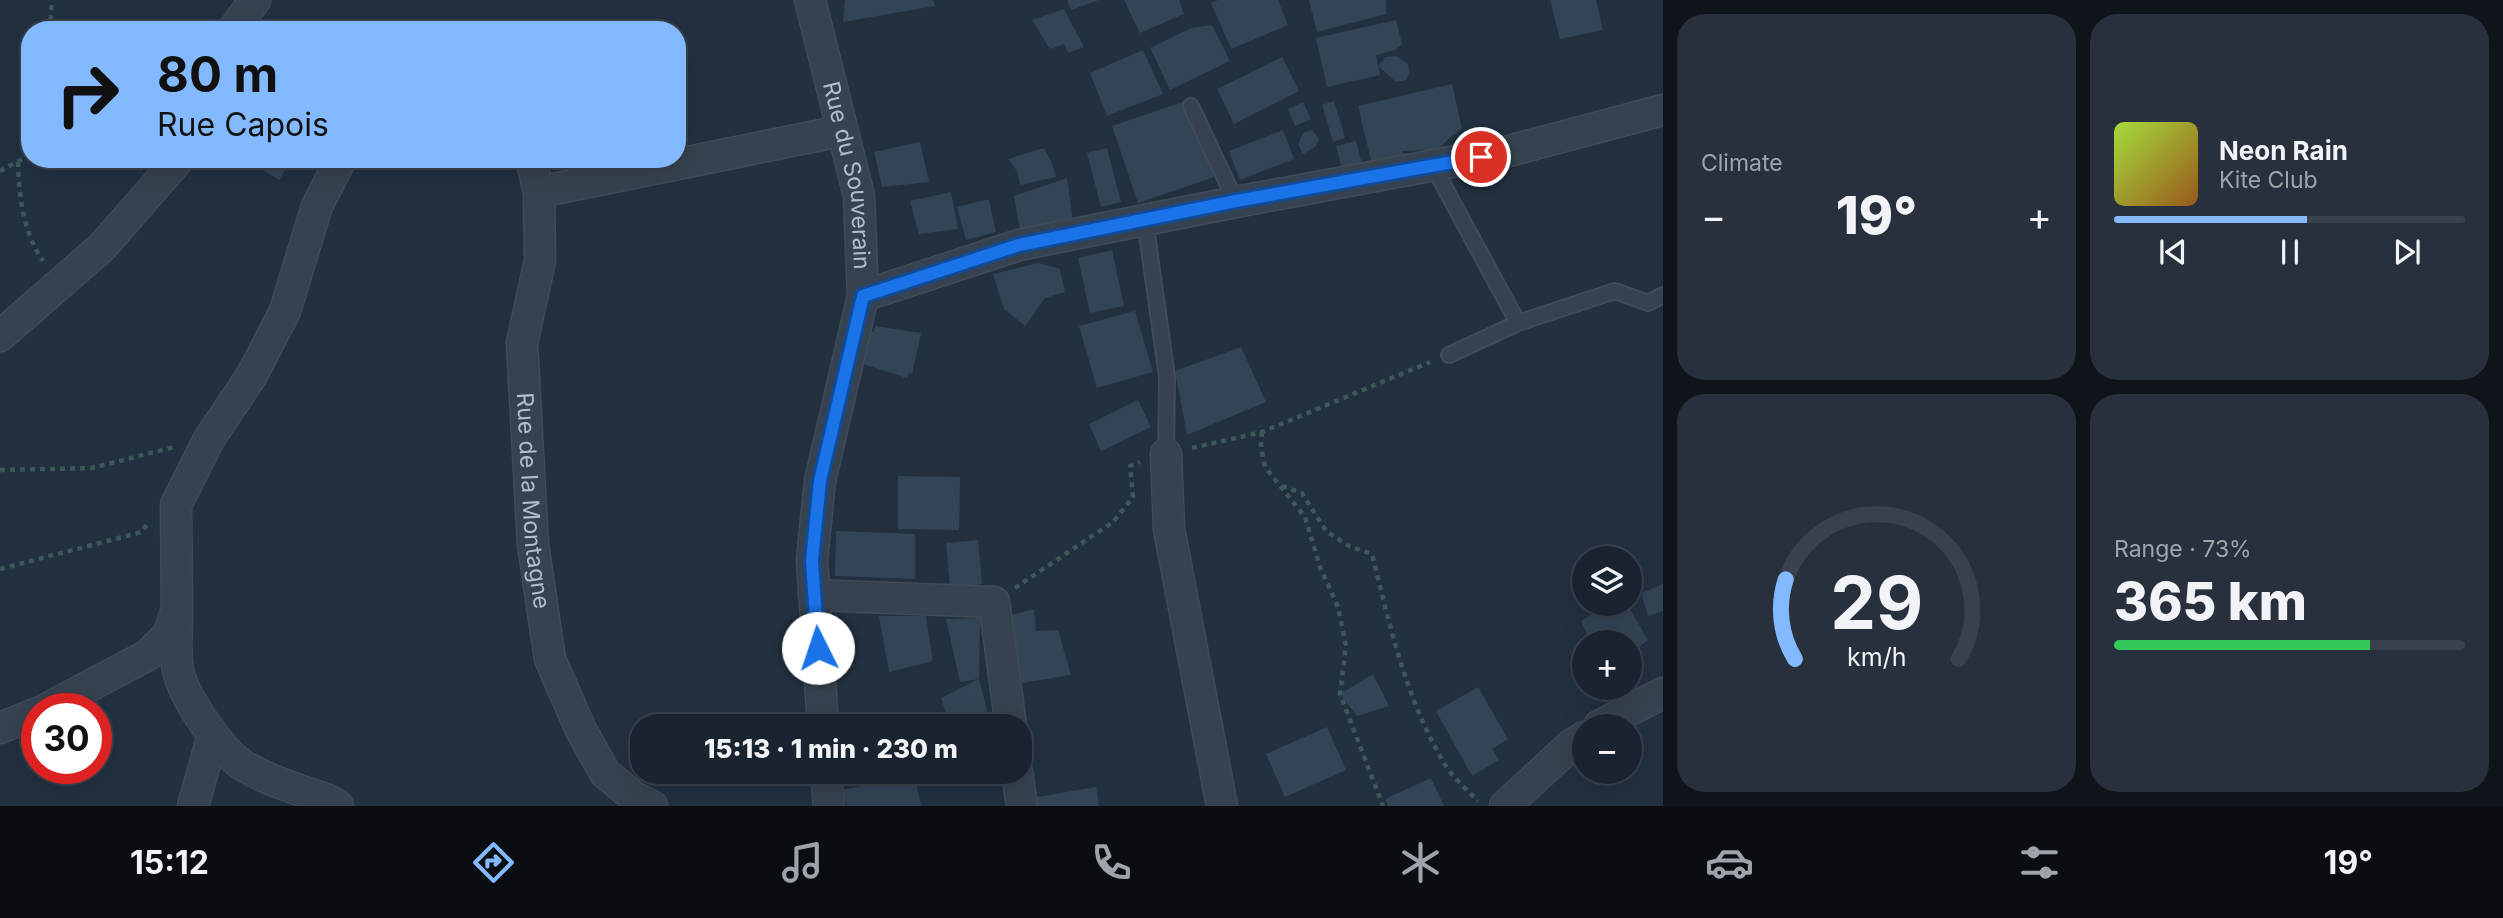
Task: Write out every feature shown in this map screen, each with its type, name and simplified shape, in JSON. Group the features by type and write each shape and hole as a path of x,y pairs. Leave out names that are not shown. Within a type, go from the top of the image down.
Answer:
{"street":[{"path":"240,21 255,0"},
{"name":"Rue du Souverain","path":"810,0 859,196 863,296 820,481 812,561 822,714"},
{"path":"863,296 1019,245 1236,201 1505,152 1663,110"},
{"path":"686,162 841,131"},
{"path":"0,336 102,247 171,168"},
{"path":"336,168 317,206 285,311 252,375 209,439 176,505 177,660 189,699 213,735 240,764 260,775 338,806"},
{"name":"Rue de la Montagne","path":"533,168 539,192 540,261 522,343 533,545 550,659 581,730 605,773 634,797 652,806"},
{"path":"539,192 658,168"},
{"path":"1166,454 1169,529 1222,806"},
{"path":"814,595 994,602 1009,714"},
{"path":"76,693 148,655 169,634 177,608"},
{"path":"1622,714 1663,693"},
{"path":"0,728 21,719"},
{"path":"193,806 213,735"},
{"path":"1505,806 1572,745"},
{"path":"827,784 829,806"},
{"path":"1019,784 1022,806"}],"lane":[{"path":"1191,106 1236,201"},
{"path":"1433,166 1517,323"},
{"path":"1145,220 1167,377 1166,454"},
{"path":"1449,355 1517,323 1615,291 1648,303 1663,295"}],"path":[{"path":"51,21 52,0"},
{"path":"0,171 21,160"},
{"path":"18,162 19,200 35,249 60,285"},
{"path":"994,602 1113,522 1133,497 1130,466 1166,454 1262,432 1449,355"},
{"path":"1262,432 1261,447 1265,467 1305,517 1320,567 1338,607 1346,646 1340,694 1383,806"},
{"path":"0,470 92,468 209,439"},
{"path":"1278,485 1302,493 1326,531 1349,546 1372,554 1402,670 1418,710 1444,763 1482,806"},
{"path":"0,569 142,532 152,517 176,505"}],"building":[{"path":"845,0 933,0 935,6 843,22"},
{"path":"1067,0 1099,0 1071,10"},
{"path":"1124,0 1179,0 1184,14 1140,33"},
{"path":"1218,0 1278,0 1288,25 1231,49 1211,3"},
{"path":"1309,0 1386,0 1386,14 1317,32"},
{"path":"1550,0 1596,0 1603,30 1560,39"},
{"path":"1064,9 1084,47 1068,53 1064,44 1050,49 1032,20"},
{"path":"1396,20 1402,44 1395,50 1376,55 1380,75 1327,87 1316,38"},
{"path":"1212,25 1230,61 1170,90 1150,48 1191,28"},
{"path":"1143,50 1163,94 1107,116 1090,73"},
{"path":"1397,56 1408,64 1409,73 1406,80 1396,82 1378,66 1386,57"},
{"path":"1282,57 1299,91 1234,124 1217,89"},
{"path":"1452,84 1462,128 1436,150 1402,151 1406,160 1373,168 1358,106"},
{"path":"1188,100 1214,177 1138,203 1112,126"},
{"path":"1334,101 1345,138 1333,142 1322,105"},
{"path":"1303,102 1311,119 1295,126 1288,109"},
{"path":"1283,130 1294,159 1240,180 1229,151"},
{"path":"1312,130 1319,139 1315,147 1303,154 1298,144 1303,133"},
{"path":"1356,141 1363,168 1343,173 1336,146"},
{"path":"920,142 929,182 882,187 874,152"},
{"path":"1044,148 1056,177 1020,185 1017,171 1008,159"},
{"path":"1107,148 1121,202 1101,207 1087,153"},
{"path":"260,168 286,168 279,180"},
{"path":"1067,178 1074,227 1021,235 1014,196"},
{"path":"951,192 958,229 919,234 910,201"},
{"path":"989,200 996,232 966,240 957,207"},
{"path":"1112,250 1124,306 1090,313 1078,258"},
{"path":"1038,263 1060,269 1065,292 1045,298 1025,326 1004,309 993,274"},
{"path":"1135,311 1153,372 1097,388 1079,326"},
{"path":"876,326 921,333 912,374 909,373 907,378 860,363 868,345 869,331 873,332"},
{"path":"1241,347 1266,402 1187,435 1175,371"},
{"path":"1138,400 1151,427 1101,451 1089,424"},
{"path":"898,476 960,477 959,530 898,529"},
{"path":"836,531 915,534 915,579 835,576"},
{"path":"978,540 982,584 950,587 946,543"},
{"path":"1663,584 1663,611 1648,616 1642,593"},
{"path":"1034,609 1036,631 1058,630 1071,675 1016,684 1008,616"},
{"path":"879,616 926,616 933,661 889,672"},
{"path":"1589,616 1634,616 1648,640 1642,645 1642,630 1585,630 1581,621"},
{"path":"980,618 979,679 960,682 946,619"},
{"path":"1373,674 1389,706 1357,716 1340,694"},
{"path":"979,679 988,714 946,714 941,698"},
{"path":"1478,687 1508,739 1492,749 1499,760 1472,776 1436,711"},
{"path":"1327,727 1346,770 1285,797 1266,754"},
{"path":"1431,778 1444,806 1388,806 1385,799"},
{"path":"870,784 916,784 921,806 847,806 843,790"},
{"path":"1096,787 1099,806 1032,806 1031,798"}],"route":[{"path":"818,648 812,561 820,481 863,296 1019,245 1236,201 1481,157"}]}
